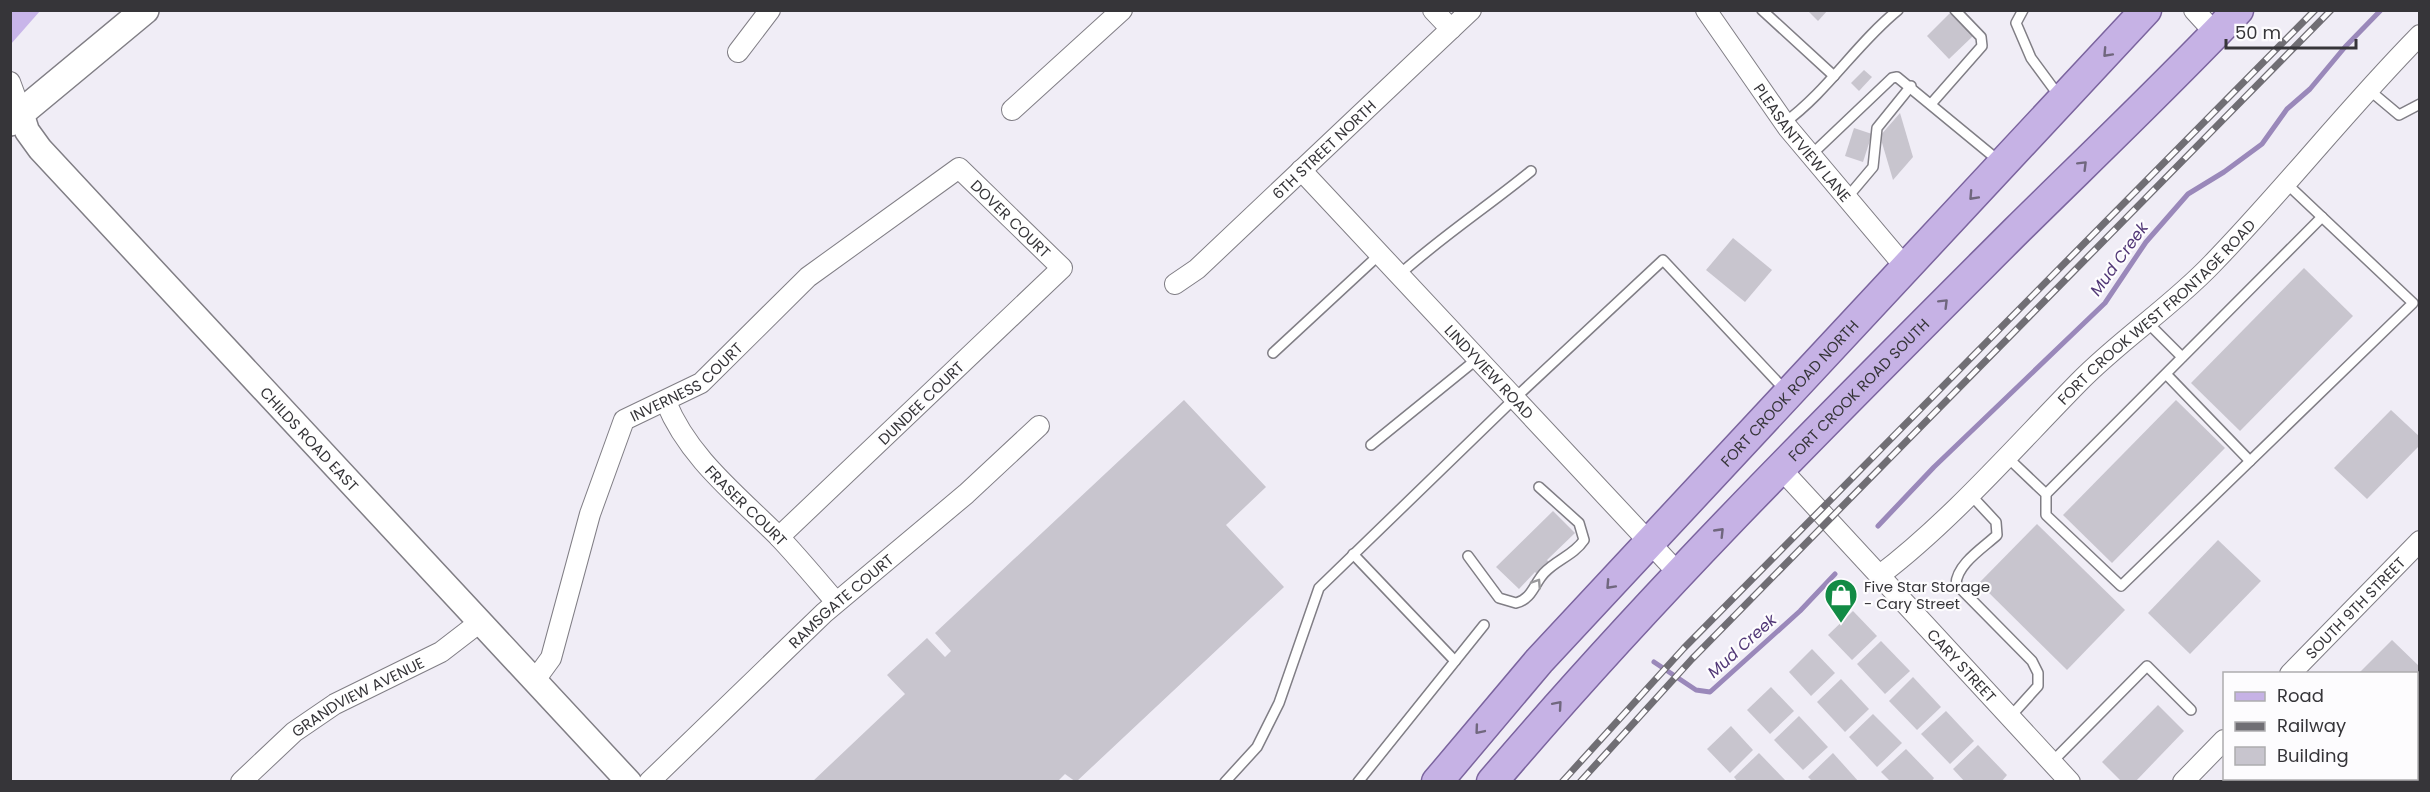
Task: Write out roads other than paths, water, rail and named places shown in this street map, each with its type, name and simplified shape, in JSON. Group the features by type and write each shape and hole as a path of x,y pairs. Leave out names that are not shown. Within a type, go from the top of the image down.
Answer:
{"main road":[{"path":"16,117 145,10"},
{"name":"FORT CROOK ROAD NORTH","path":"1437,782 1529,672 2146,10"},
{"name":"FORT CROOK ROAD SOUTH","path":"1492,782 1602,655 1679,574 1915,332 2238,10"}],"street":[{"path":"738,52 770,10"},
{"path":"1012,110 1122,10"},
{"path":"1433,10 1451,29"},
{"name":"6TH STREET NORTH","path":"1174,284 1197,269 1471,10"},
{"name":"PLEASANTVIEW LANE","path":"1706,10 1784,123 1906,268"},
{"path":"2194,10 2216,34"},
{"name":"FORT CROOK WEST FRONTAGE ROAD","path":"1880,575 1920,543 2092,368 2211,266 2367,88 2420,35"},
{"name":"CHILDS ROAD EAST","path":"10,82 16,117 40,149 629,782"},
{"name":"DOVER COURT","path":"959,168 1062,268"},
{"name":"INVERNESS COURT","path":"535,680 551,658 590,514 624,420 666,402 701,383 808,277 959,168"},
{"name":"LINDYVIEW ROAD","path":"1301,170 1679,574"},
{"name":"DUNDEE COURT","path":"779,537 1062,268"},
{"name":"FRASER COURT","path":"666,402 675,426 695,451 779,537 836,602"},
{"name":"RAMSGATE COURT","path":"650,782 836,602 966,494 1039,426"},
{"name":"CARY STREET","path":"1781,469 2070,782"},
{"name":"SOUTH 9TH STREET","path":"2292,672 2420,541"},
{"name":"GRANDVIEW AVENUE","path":"241,782 294,732 335,704 441,652 480,621"},
{"path":"2183,782 2223,741"}],"lane":[{"path":"1762,10 1834,76"},
{"path":"1784,123 1810,102 1881,24 1898,10"},
{"path":"1931,104 1982,46 1981,37 1955,10"},
{"path":"2023,10 2016,22 2031,58 2062,101"},
{"path":"1810,156 1892,78 1901,78 2003,164"},
{"path":"1846,199 1873,167 1876,128 1911,86"},
{"path":"2367,88 2399,115 2420,104"},
{"path":"1399,275 1451,230 1483,210 1531,171"},
{"path":"2286,183 2322,217 2413,303 2121,586 2046,515 2046,494 2322,217"},
{"path":"1274,353 1380,254"},
{"path":"1226,782 1257,747 1279,703 1319,588 1514,399 1663,260 1788,393"},
{"path":"2148,322 2182,357"},
{"path":"1371,445 1477,358"},
{"path":"2167,375 2250,461"},
{"path":"2006,456 2046,494"},
{"path":"1468,556 1499,598 1516,603 1530,595 1545,572 1578,549 1584,540 1579,523 1539,487"},
{"path":"1969,493 1996,522 1997,535 1956,575 1956,584 2032,661 2038,673 2038,686 2010,717"},
{"path":"1353,554 1455,661"},
{"path":"1358,782 1484,625"},
{"path":"2052,762 2147,666 2191,710"}],"waterway":[{"name":"Mud Creek","path":"1878,526 1934,467 2105,303 2146,242 2188,194 2224,172 2262,144 2287,109 2310,89 2345,47 2381,10"},
{"name":"Mud Creek","path":"1654,662 1696,690 1710,692 1800,611 1835,574"}],"railway":[{"path":"1562,782 1684,648 2315,10"},
{"path":"1580,782 1692,659 2331,10"}],"place":[{"name":"Five Star Storage - Cary Street","path":"1841,624"}]}
